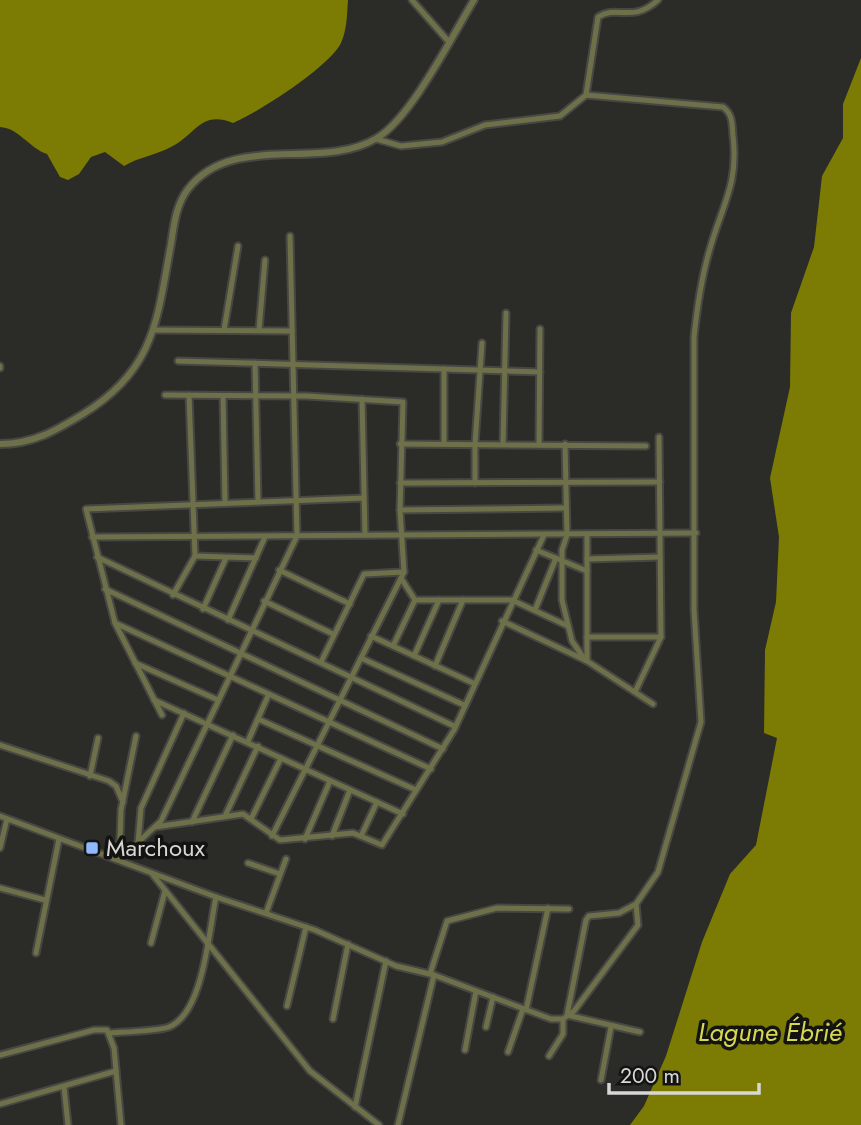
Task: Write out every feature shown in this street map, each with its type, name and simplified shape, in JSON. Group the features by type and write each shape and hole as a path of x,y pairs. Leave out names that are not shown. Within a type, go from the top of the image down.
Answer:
{"street":[{"path":"412,0 449,42"},
{"path":"0,444 24,444 46,437 96,406 131,374 143,357 154,330 177,209 195,180 209,169 246,158 339,149 376,139 401,116 474,0"},
{"path":"376,139 401,146 442,142 485,125 560,116 586,95 598,18 606,13 641,13 658,0"},
{"path":"549,1056 563,1034 586,920 589,916 619,914 636,904 658,872 701,722 694,610 694,337 699,293 736,172 731,117 717,105 586,95"},
{"path":"120,859 161,821 297,536 290,236"},
{"path":"224,330 237,246"},
{"path":"259,330 265,260"},
{"path":"503,444 506,313"},
{"path":"539,444 540,329"},
{"path":"154,330 292,331"},
{"path":"475,483 482,343"},
{"path":"178,361 540,372"},
{"path":"256,363 258,502"},
{"path":"444,369 444,444"},
{"path":"165,395 294,396 403,402 400,444 403,575 415,600"},
{"path":"173,595 195,556 189,395"},
{"path":"223,396 225,503"},
{"path":"362,399 365,535"},
{"path":"635,692 661,637 659,438"},
{"path":"400,444 646,446"},
{"path":"535,610 567,535 565,444"},
{"path":"400,482 660,482"},
{"path":"162,715 115,623 96,557 86,509 364,498"},
{"path":"400,510 566,508"},
{"path":"92,537 696,533"},
{"path":"586,661 587,534"},
{"path":"155,827 243,814 280,840 354,833 382,845 443,749 544,535"},
{"path":"228,620 265,537"},
{"path":"536,550 587,572"},
{"path":"195,556 256,558"},
{"path":"96,557 454,726"},
{"path":"587,559 660,557"},
{"path":"203,608 226,558"},
{"path":"559,559 562,600 568,626 576,650 586,661"},
{"path":"279,570 350,604"},
{"path":"321,662 364,574 403,575"},
{"path":"272,836 403,575"},
{"path":"105,589 443,749"},
{"path":"415,600 512,600 568,626"},
{"path":"393,646 415,600"},
{"path":"414,656 439,600"},
{"path":"435,666 463,600"},
{"path":"264,601 333,634"},
{"path":"502,621 586,661 653,704"},
{"path":"115,623 430,769"},
{"path":"371,636 473,683"},
{"path":"587,637 661,637"},
{"path":"361,658 464,705"},
{"path":"135,663 218,700"},
{"path":"248,741 268,696"},
{"path":"154,700 402,814"},
{"path":"138,843 141,808 184,713"},
{"path":"258,719 416,790"},
{"path":"192,822 233,735"},
{"path":"112,856 120,840 123,802 136,737"},
{"path":"90,776 98,738"},
{"path":"0,745 116,786 123,802"},
{"path":"225,816 258,746"},
{"path":"251,819 281,758"},
{"path":"305,839 330,780"},
{"path":"332,836 351,789"},
{"path":"361,836 377,802"},
{"path":"0,848 3,818 112,856 216,897 306,927 386,961 432,975 551,1020 565,1017 640,1032"},
{"path":"36,953 59,839"},
{"path":"266,913 286,859"},
{"path":"248,863 280,874"},
{"path":"151,872 310,1071 379,1125"},
{"path":"0,888 45,900"},
{"path":"151,943 165,891"},
{"path":"110,1033 172,1025 192,1004 216,897"},
{"path":"565,1017 638,925 636,904"},
{"path":"398,1125 447,921 497,908 569,909"},
{"path":"508,1052 525,1009 548,908"},
{"path":"287,1006 306,927"},
{"path":"333,1019 348,944"},
{"path":"355,1107 386,961"},
{"path":"465,1050 476,991"},
{"path":"486,1027 493,997"},
{"path":"601,1080 611,1027"},
{"path":"0,1055 104,1028 110,1033 121,1098 121,1125"},
{"path":"0,1104 116,1071"},
{"path":"64,1087 68,1125"}],"water":[{"path":"0,0 348,0 344,33 334,53 308,76 275,99 233,123 222,120 205,122 171,147 124,166 105,152 91,157 79,174 68,180 60,177 47,154 13,131 0,127"},
{"name":"Lagune Ébrié","path":"861,58 861,1125 630,1125 644,1106 666,1056 702,942 730,874 756,845 777,738 764,733 765,650 776,602 779,537 770,478 790,387 791,313 814,247 822,176 843,138 843,104"}],"place":[{"name":"Marchoux","path":"92,848"}]}
